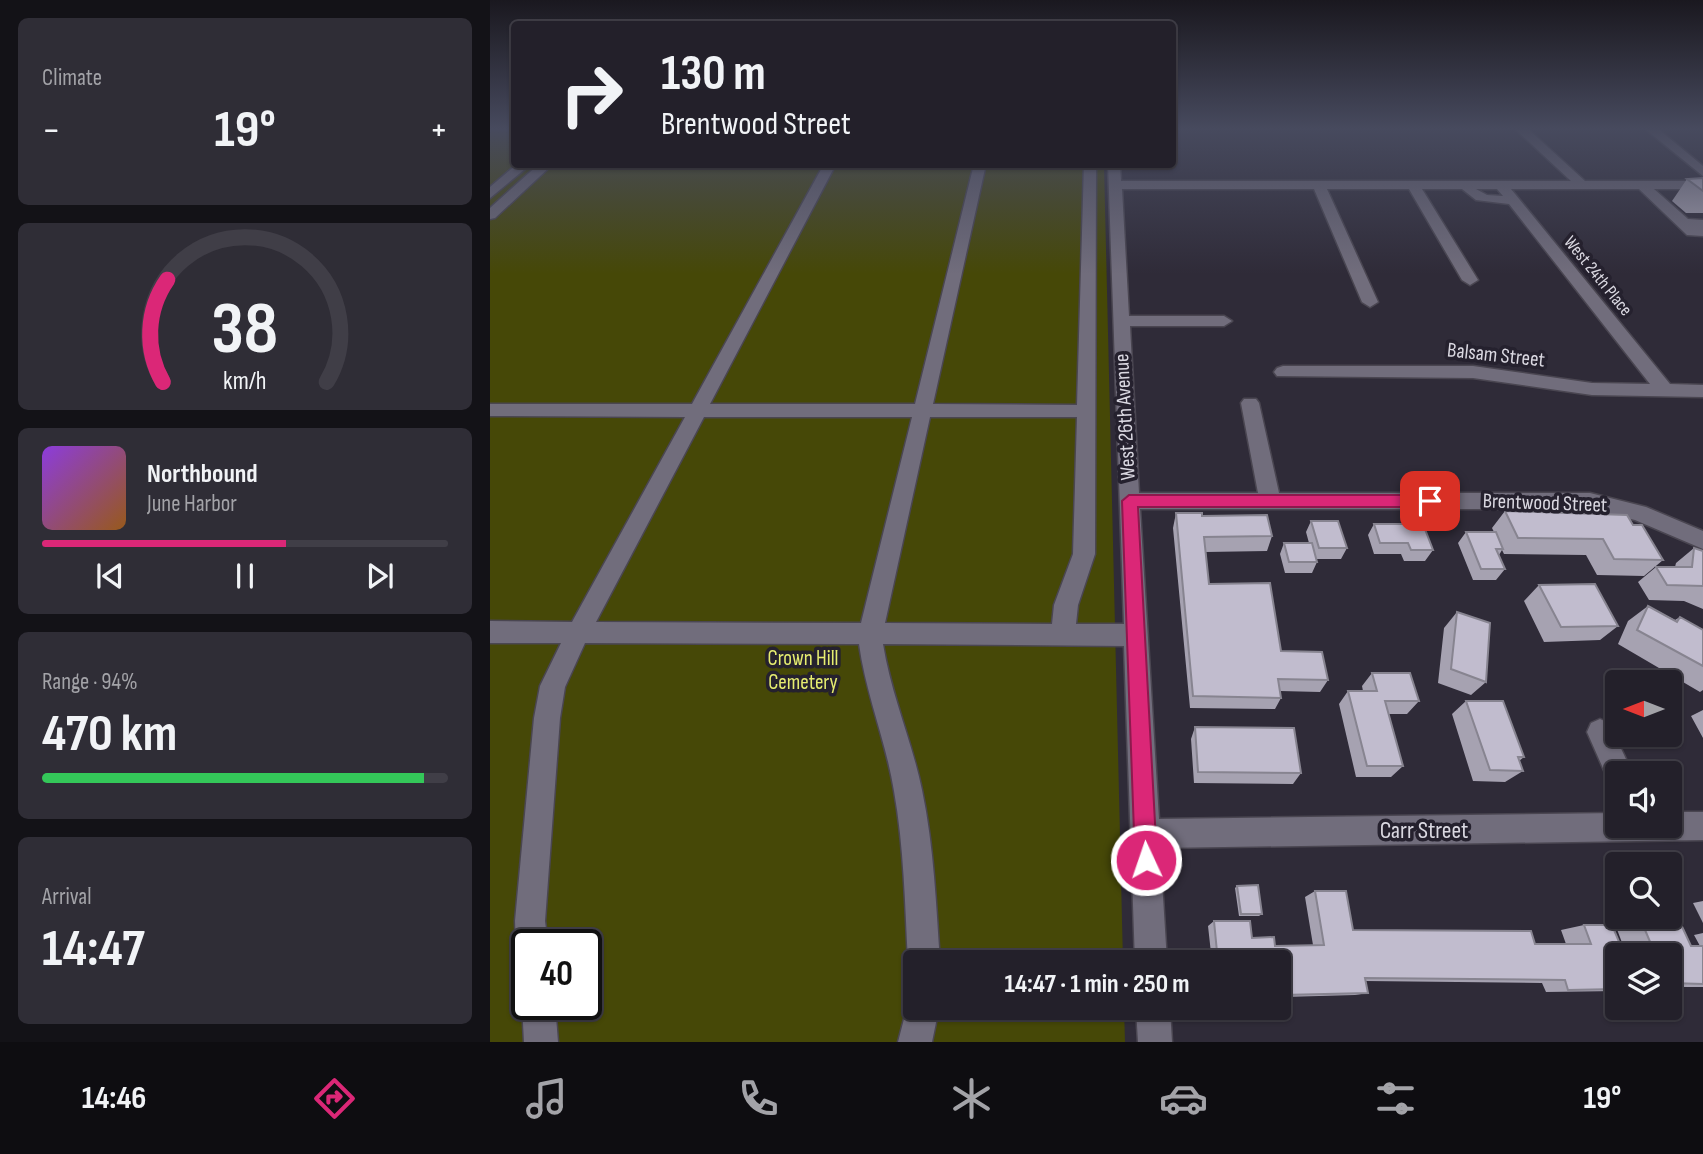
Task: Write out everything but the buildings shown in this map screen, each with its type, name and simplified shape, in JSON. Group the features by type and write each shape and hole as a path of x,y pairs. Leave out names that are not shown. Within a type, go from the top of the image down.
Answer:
{"street":[{"path":"490,194 510,177 533,177"},
{"path":"491,214 533,177"},
{"path":"531,929 547,718 554,687 579,631 823,177"},
{"path":"923,950 917,853 908,789 876,677 870,635 977,177"},
{"path":"1063,634 1066,605 1084,554 1090,177"},
{"name":"West 26th Avenue","path":"1114,177 1150,950"},
{"path":"1147,177 1319,185 1703,185"},
{"path":"1574,177 1581,184"},
{"path":"1642,184 1692,232 1703,232"},
{"path":"1319,185 1370,302"},
{"path":"1413,185 1470,280"},
{"path":"1465,185 1474,196 1485,200 1513,200"},
{"name":"West 24th Place","path":"1501,185 1666,392"},
{"path":"1684,223 1703,223"},
{"path":"1121,321 1224,321"},
{"name":"Balsam Street","path":"1283,372 1473,372 1592,389 1703,391"},
{"path":"1250,403 1270,501"},
{"path":"490,410 1087,411"},
{"name":"Brentwood Street","path":"1129,501 1590,501 1639,513 1703,540"},
{"path":"490,632 1136,635"},
{"path":"1600,732 1614,761"},
{"name":"Carr Street","path":"1682,826 1703,826"},
{"name":"Carr Street","path":"1145,834 1605,827"},
{"path":"539,1020 541,1042"},
{"path":"915,1042 920,1020"},
{"path":"1154,1020 1155,1042"}],"green space":[{"name":"Crown Hill Cemetery","path":"490,177 1104,177 1123,950 903,950 903,1020 1124,1020 1125,1042 490,1042"}],"route":[{"path":"1146,860 1129,501 1430,501"}]}
